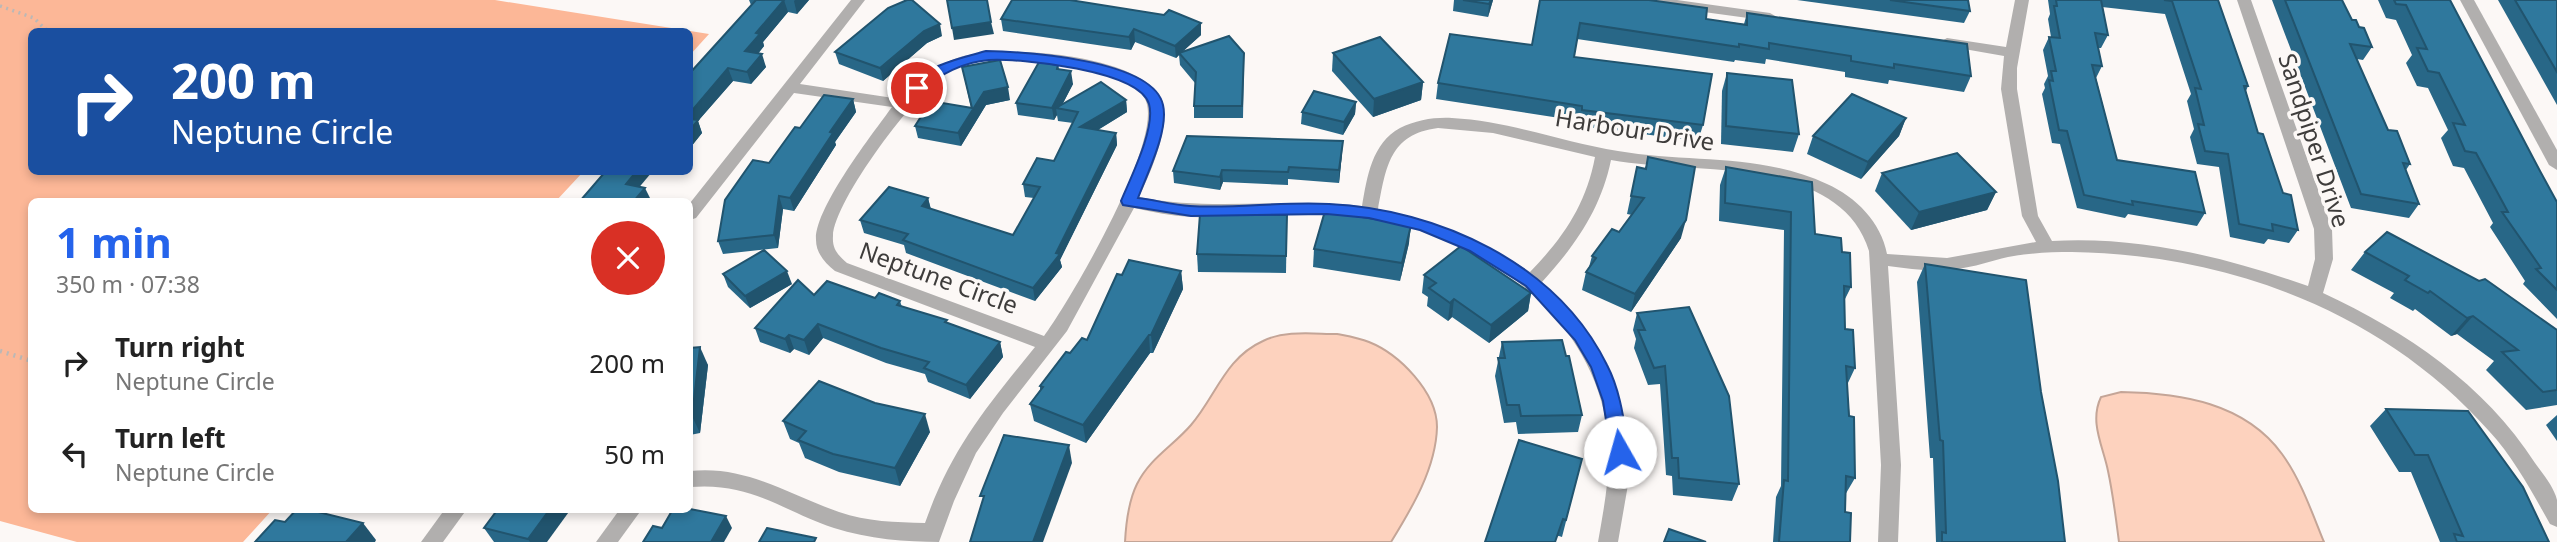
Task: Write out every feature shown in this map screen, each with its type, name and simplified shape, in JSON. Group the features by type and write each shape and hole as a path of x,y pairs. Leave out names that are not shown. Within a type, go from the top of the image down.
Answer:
{"street":[{"path":"693,210 858,0"},
{"path":"1645,0 1779,18"},
{"path":"2022,0 2009,89 2030,216 2047,247"},
{"name":"Sandpiper Drive","path":"2244,0 2323,229 2324,260 2314,295"},
{"path":"2467,0 2557,165"},
{"path":"1925,39 2012,54"},
{"name":"Neptune Circle","path":"931,537 955,476 976,436 1062,325 1128,201 1148,154 1156,121 1156,104 1149,92 1135,81 1093,67 1025,56 986,56 948,66 928,77 903,104 830,213 823,230 823,246 830,259 874,280 1047,344"},
{"path":"789,87 903,104"},
{"name":"Harbour Drive","path":"1369,213 1385,151 1404,133 1430,124 1449,122 1604,154 1772,172 1811,183 1833,193 1864,220 1874,235 1878,259 1891,465 1888,542"},
{"path":"1531,282 1562,251 1577,231 1595,194 1604,154"},
{"path":"1128,201 1191,211 1327,209 1369,213 1423,225 1450,235 1485,252 1531,282 1581,335 1600,366 1612,401 1619,435 1620,469 1617,510 1608,542"},
{"path":"1878,259 1949,264 2047,247 2129,248 2187,257 2260,275 2314,295 2394,339 2462,392 2495,424 2511,445 2557,518"},
{"path":"693,479 715,475 740,479 858,526 931,537"},
{"path":"431,542 454,513"},
{"path":"606,542 629,513"}],"path":[{"path":"0,6 34,18 44,28"},
{"path":"0,351 28,360"}],"shaded area":[{"path":"0,0 495,0 671,28 28,28 28,175 580,175 559,198 28,198 28,513 269,513 243,542 77,542 0,521"},
{"path":"693,31 709,34 693,52"},
{"path":"1337,334 1369,342 1392,355 1423,388 1435,414 1436,442 1428,472 1391,542 1125,542 1130,505 1142,475 1191,425 1239,357 1263,341 1280,335"},
{"path":"2121,392 2166,395 2210,404 2250,423 2267,437 2289,464 2324,542 2119,542 2096,416 2101,397"}],"building":[{"path":"756,0 784,0 756,33 760,34 745,51 762,54 747,72 728,68 693,109 693,70"},
{"path":"912,0 940,24 924,31 880,68 835,52 888,8"},
{"path":"947,0 987,0 991,22 952,28"},
{"path":"1012,0 1070,0 1164,15 1169,10 1201,23 1175,46 1134,29 1129,37 1001,19"},
{"path":"1463,0 1491,0 1489,4"},
{"path":"1540,0 1649,0 1707,8 1706,19 1747,25 1747,13 1967,44 1971,76 1894,64 1894,68 1851,61 1851,56 1769,43 1769,49 1739,44 1739,47 1580,23 1574,57 1712,74 1703,125 1582,110 1582,106 1438,83 1450,34 1532,45"},
{"path":"1890,0 1968,0 1970,11"},
{"path":"2056,0 2101,0 2108,35 2095,33 2102,66 2092,65 2117,160 2195,172 2205,213 2132,201 2133,205 2084,195 2067,131 2059,130 2049,80 2053,81 2051,71 2056,71 2049,37 2060,38 2054,6 2057,6"},
{"path":"2164,0 2218,0 2248,86 2244,86 2258,133 2263,134 2283,193 2291,195 2298,230 2272,224 2273,231 2239,224 2228,154 2205,151 2198,124 2204,125 2195,88 2201,89 2172,1"},
{"path":"2285,0 2342,0 2352,20 2356,20 2359,27 2364,28 2372,47 2350,44 2388,130 2397,131 2410,164 2403,163 2419,204 2361,194"},
{"path":"2394,0 2450,0 2557,202 2557,290 2536,269 2541,268 2502,212 2508,212 2476,153 2465,151 2453,123 2465,125 2439,73 2428,71 2417,48 2427,49 2406,5 2396,4"},
{"path":"2515,0 2557,0 2557,72"},
{"path":"1229,36 1244,53 1242,106 1194,106 1196,72 1179,53"},
{"path":"1380,37 1423,82 1374,99 1333,53"},
{"path":"1000,60 1008,87 984,92 958,133 915,126 931,101 972,108 962,67"},
{"path":"1039,62 1058,65 1057,69 1071,71 1052,108 1016,103"},
{"path":"1727,73 1792,80 1799,134 1726,126"},
{"path":"1101,82 1126,100 1080,127 1116,133 1056,253 1060,254 1033,288 903,240 908,234 860,220 889,187 928,198 922,206 1013,235 1040,187 1023,184 1037,158 1054,161 1078,112 1056,108"},
{"path":"1314,91 1356,102 1344,122 1302,112"},
{"path":"1852,94 1906,118 1868,162 1813,136"},
{"path":"824,95 853,99 790,198 779,196 774,235 718,241 725,200 753,160 769,163 795,127 800,128"},
{"path":"1187,136 1343,141 1339,170 1289,167 1288,172 1222,170 1220,177 1173,171"},
{"path":"1957,153 1996,192 1919,212 1882,173"},
{"path":"1648,157 1695,167 1686,220 1635,294 1586,272 1596,258 1592,256 1612,229 1619,232 1644,198 1631,196 1637,167 1646,169"},
{"path":"1726,167 1812,182 1815,234 1841,238 1842,252 1850,253 1851,287 1844,286 1845,329 1853,330 1855,368 1846,366 1849,416 1854,417 1855,478 1846,476 1845,512 1851,513 1850,542 1779,542 1784,480 1788,481 1791,212 1725,203"},
{"path":"602,175 634,175 626,184 645,188 637,198 583,198"},
{"path":"1325,211 1411,225 1402,263 1314,249"},
{"path":"1200,214 1287,215 1286,256 1197,254"},
{"path":"2387,232 2479,281 2485,279 2557,330 2557,390 2543,392 2502,352 2518,350 2473,316 2467,318 2430,291 2428,293 2405,280 2409,276 2365,252"},
{"path":"1461,246 1531,293 1491,325 1454,299 1450,303 1429,288 1436,283 1424,275"},
{"path":"764,250 787,271 745,296 723,274"},
{"path":"1129,260 1181,271 1151,335 1083,425 1030,404 1066,352 1070,353 1082,338 1087,340 1117,274 1122,275"},
{"path":"1925,264 2026,280 2065,542 1942,542 1942,532 1946,533 1943,441 1940,440"},
{"path":"798,280 814,295 827,281 875,298 879,293 900,301 897,305 947,320 945,322 1000,342 966,385 924,368 929,362 881,348 818,324 804,340 789,335 785,339 755,328"},
{"path":"1689,307 1729,396 1739,484 1679,478 1678,458 1672,458 1665,366 1654,368 1638,330 1645,330 1637,313"},
{"path":"1562,340 1566,356 1569,356 1582,415 1521,416 1519,405 1507,405 1498,358 1505,358 1502,342"},
{"path":"700,347 693,407 693,348"},
{"path":"819,381 875,403 925,414 895,468 833,454 798,440 806,431 783,421"},
{"path":"2386,409 2468,411 2523,487 2549,542 2457,542 2454,534 2463,536 2428,455 2415,455"},
{"path":"1004,435 1069,445 1033,542 970,542 984,496 980,496"},
{"path":"1519,440 1582,459 1566,520 1563,519 1555,542 1485,542"},
{"path":"693,510 726,516 711,542 643,542 653,526 662,528 671,513 693,513"},
{"path":"293,513 322,513 363,523 346,542 255,542 275,520 285,522"},
{"path":"495,513 547,513 528,539 484,528"},
{"path":"767,528 816,538 814,542 759,542"},
{"path":"1669,529 1706,542 1664,542"}],"route":[{"path":"917,88 928,77 948,66 986,56 1025,56 1093,67 1135,81 1149,92 1156,104 1156,121 1148,154 1128,201 1191,211 1327,209 1369,213 1423,225 1476,247 1531,282 1555,304 1581,335 1600,366 1612,401 1620,452"}]}
